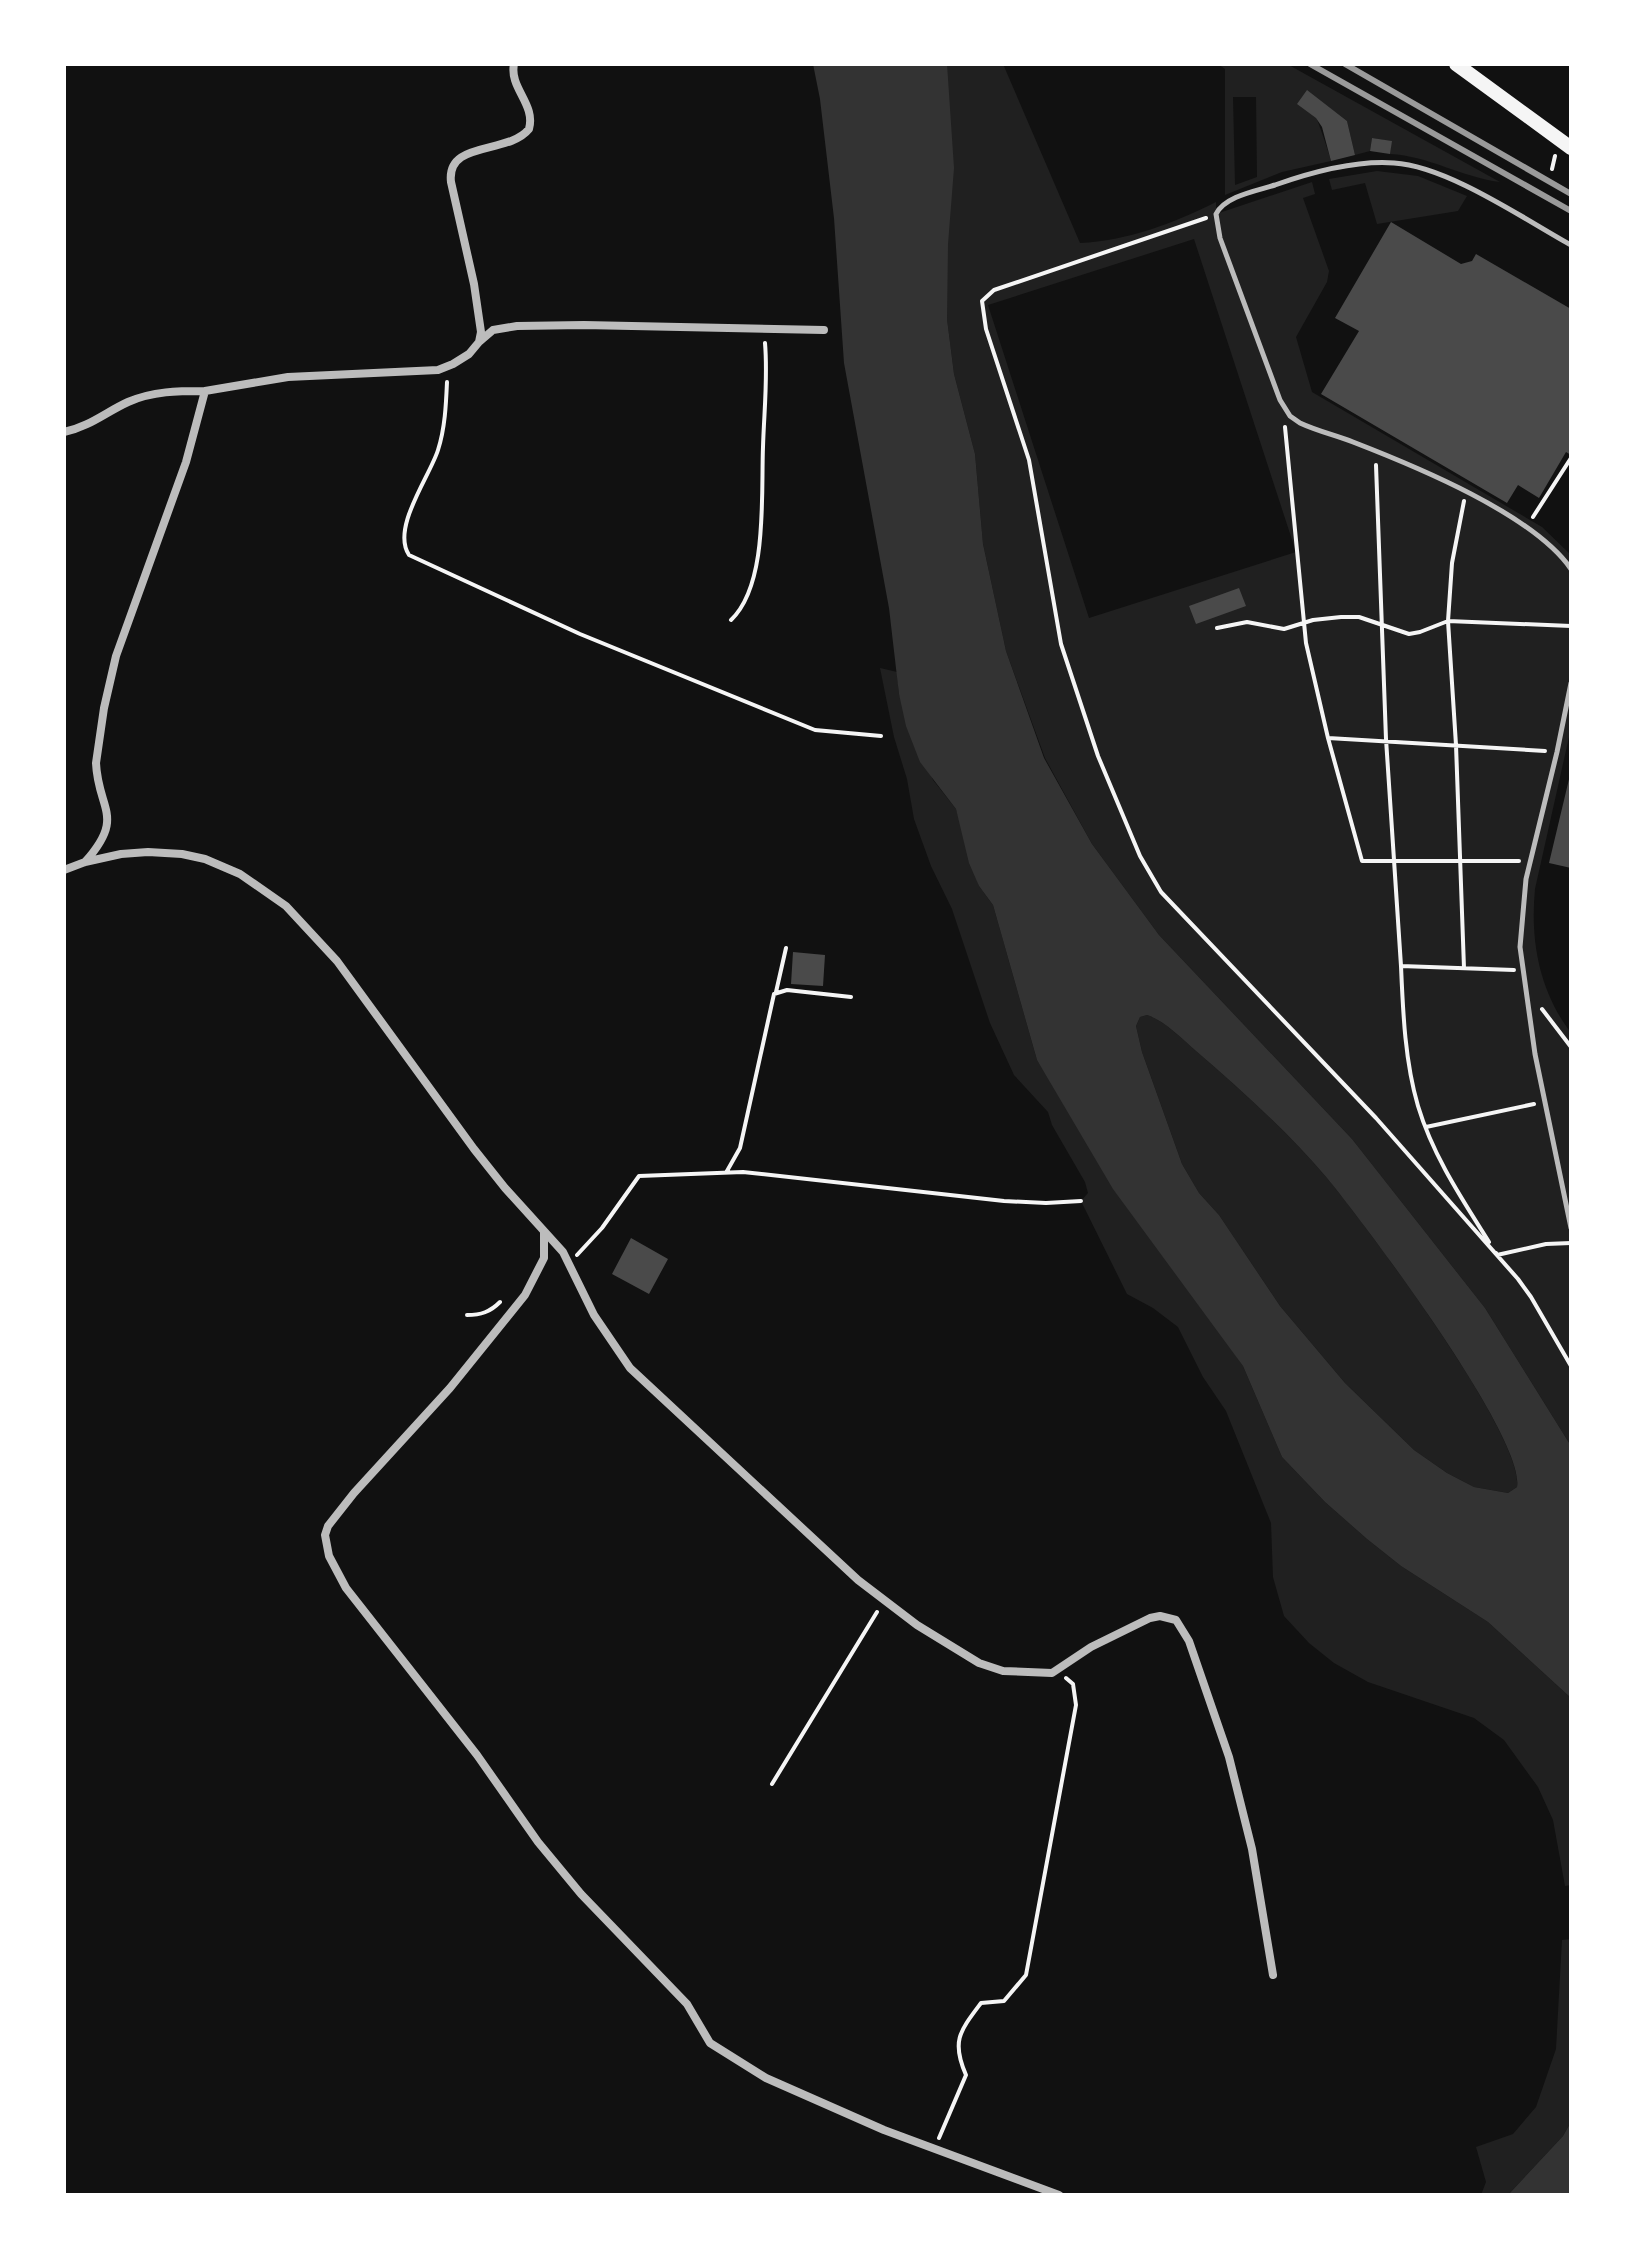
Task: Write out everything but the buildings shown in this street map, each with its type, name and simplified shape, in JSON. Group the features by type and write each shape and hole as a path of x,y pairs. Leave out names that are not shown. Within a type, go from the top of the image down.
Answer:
{"main road":[{"path":"1456,64 1571,148"}],"street":[{"path":"479,342 481,332 476,298 450,168 465,154 511,142 529,129 531,113 514,78 514,64"},
{"path":"64,432 88,425 142,396 158,392 205,391 288,377 432,371 461,360 493,330 517,326 824,330"},
{"path":"85,862 101,841 107,826 108,810 96,763 112,672 186,462 205,391"},
{"path":"64,870 121,854 148,852 205,859 240,874 286,906 337,961 474,1149 570,1263 594,1315 617,1352 643,1382 884,1602 957,1652 1003,1671 1052,1673 1091,1647 1150,1618 1172,1617 1179,1623 1192,1649 1229,1757 1252,1849 1273,1975"},
{"path":"544,1233 544,1258 525,1295 450,1388 328,1526 325,1540 332,1566 477,1755 538,1842 581,1894 677,1993 710,2043 766,2078 933,2150 1059,2195"}],"lane":[{"path":"1571,245 1449,179 1394,162 1297,177 1235,199 1216,214 1220,238 1283,406 1290,416 1300,423 1376,450 1465,492 1526,528 1549,545 1571,569"},
{"path":"1571,683 1530,862 1521,925 1522,970 1571,1228"}],"path":[{"path":"1216,214 994,290 982,301 986,329 1029,460 1061,644 1098,756 1140,856 1161,892 1376,1118 1497,1255 1531,1297 1571,1366"},
{"path":"731,620 742,608 750,589 759,538 767,381 763,328"},
{"path":"446,367 444,430 408,520 405,545 409,555 580,634 815,730 881,736"},
{"path":"1283,406 1306,643 1362,861 1460,859 1530,862"},
{"path":"1376,450 1386,739 1407,1051 1418,1105 1426,1127 1445,1169 1497,1255"},
{"path":"1526,528 1571,458"},
{"path":"1464,968 1448,621 1452,563 1465,492"},
{"path":"1217,628 1247,622 1284,629 1351,617 1409,634 1448,621 1571,626"},
{"path":"1328,738 1386,739 1557,752"},
{"path":"727,1171 740,1148 772,997 776,992 786,948"},
{"path":"1401,966 1522,970"},
{"path":"776,992 787,990 851,997"},
{"path":"1537,1001 1571,1047"},
{"path":"1426,1127 1545,1102"},
{"path":"570,1263 602,1228 639,1176 727,1171 1004,1201 1081,1201"},
{"path":"1497,1255 1546,1244 1571,1243"},
{"path":"467,1315 479,1315 493,1308 508,1293"},
{"path":"772,1784 884,1602"},
{"path":"933,2150 966,2075 957,2054 962,2028 981,2003 1004,2001 1026,1975 1076,1705 1073,1684 1052,1673"}],"shaded area":[{"path":"813,64 947,64 954,168 948,244 947,319 954,374 975,454 983,544 1006,651 1044,758 1092,844 1159,935 1352,1139 1485,1308 1571,1446 1571,1698 1488,1622 1401,1566 1367,1539 1325,1502 1282,1457 1243,1366 1113,1189 1037,1060 993,905 979,886 969,863 956,809 920,762 906,726 889,608 844,363 834,218","holes":["1147,1015 1179,1035 1264,1112 1312,1161 1346,1202 1406,1283 1471,1380 1513,1462 1517,1487 1508,1493 1474,1487 1414,1450 1345,1383 1280,1306 1219,1215 1199,1193 1182,1164 1142,1052 1136,1026 1140,1017"]},
{"path":"947,64 1003,64 1080,243 1115,239 1150,230 1216,202 1216,214 1312,182 1315,194 1303,198 1329,271 1327,282 1296,337 1312,392 1542,527 1571,555 1571,728 1535,889 1534,927 1544,982 1571,1033 1571,1446 1485,1308 1352,1139 1159,935 1092,844 1045,758 1006,651 983,544 975,454 954,374 947,319","holes":["1194,239 1296,552 1089,618 988,305"]},
{"path":"1218,64 1287,64 1500,182 1390,154 1391,141 1372,138 1370,151 1355,155 1347,121 1307,91 1331,161 1282,172 1225,195 1225,69","holes":["1233,97 1256,97 1257,177 1235,185"]},
{"path":"1377,171 1418,176 1467,196 1458,211 1377,224 1365,183 1332,190 1329,179"},
{"path":"880,668 897,672 899,694 933,780 956,809 979,886 993,905 1037,1060 1243,1366 1282,1457 1325,1502 1367,1539 1401,1566 1488,1622 1571,1698 1571,1885 1565,1886 1553,1820 1538,1787 1504,1740 1474,1718 1368,1682 1334,1663 1309,1643 1284,1616 1273,1577 1271,1523 1226,1411 1203,1377 1178,1327 1127,1294 1081,1201 1088,1193 1085,1182 1052,1125 1048,1112 1014,1075 990,1023 952,909 931,866 914,819"},
{"path":"1147,1015 1173,1030 1264,1112 1312,1161 1346,1202 1406,1283 1470,1379 1513,1461 1517,1487 1508,1493 1474,1487 1414,1450 1345,1383 1280,1306 1219,1215 1199,1193 1182,1164 1142,1052 1136,1026 1140,1017"},
{"path":"1571,1939 1571,2122 1563,2136 1508,2195 1481,2195 1486,2182 1476,2147 1513,2134 1536,2107 1556,2049 1562,1940"},
{"path":"1571,2122 1571,2195 1508,2195 1563,2136"}],"railway":[{"path":"1310,64 1571,211"},
{"path":"1345,64 1571,194"}]}
